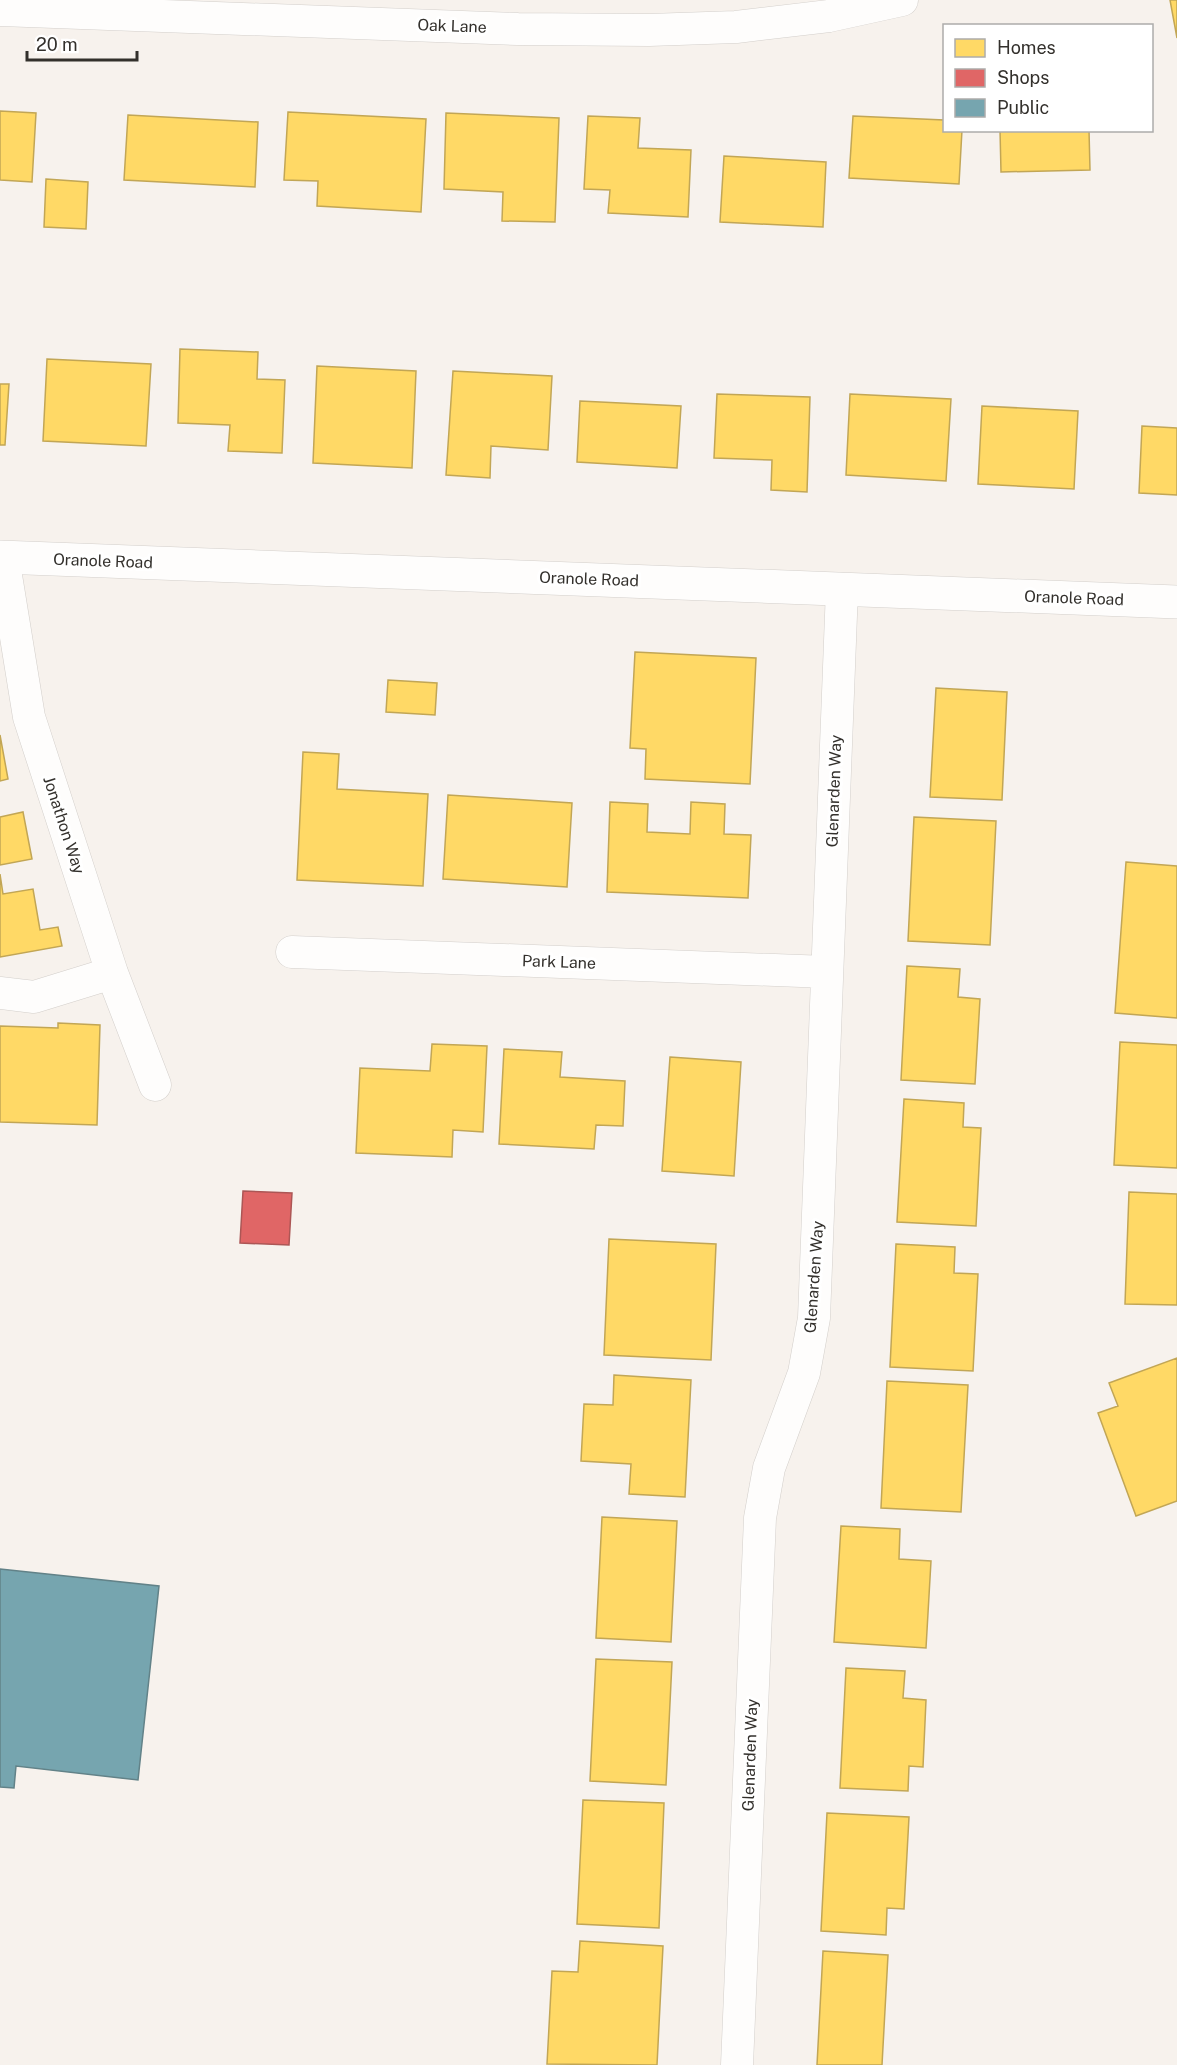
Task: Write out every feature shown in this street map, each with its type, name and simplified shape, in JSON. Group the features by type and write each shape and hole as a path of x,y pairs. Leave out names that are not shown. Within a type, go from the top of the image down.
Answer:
{"street":[{"name":"Oak Lane","path":"0,10 518,29 649,30 736,27 830,16 902,0"},
{"name":"Oranole Road","path":"1,557 1177,602"},
{"name":"Jonathon Way","path":"1,557 29,717 112,973 155,1085"},
{"name":"Glenarden Way","path":"736,2065 760,1518 769,1468 804,1373 814,1318 842,588"},
{"name":"Park Lane","path":"292,952 827,972"},
{"path":"0,993 34,997 112,973"}],"building: Homes":[{"path":"1170,0 1177,0 1177,38"},
{"path":"0,111 36,113 32,182 0,180"},
{"path":"288,112 426,119 421,212 317,206 318,181 284,180"},
{"path":"446,113 559,118 555,222 502,221 503,192 444,189"},
{"path":"128,115 258,122 255,187 124,180"},
{"path":"588,116 640,118 638,148 691,150 688,217 608,213 610,190 584,189"},
{"path":"853,116 943,120 943,132 962,132 959,184 849,178"},
{"path":"1000,132 1089,132 1090,170 1001,172"},
{"path":"724,156 826,162 823,227 720,222"},
{"path":"46,179 88,182 86,229 44,227"},
{"path":"180,349 258,352 257,379 285,380 282,453 228,451 230,425 178,423"},
{"path":"47,359 151,364 146,446 43,441"},
{"path":"317,366 416,371 412,468 313,463"},
{"path":"453,371 552,376 548,450 491,446 490,478 446,475"},
{"path":"0,384 9,384 5,445 0,445"},
{"path":"717,394 810,397 807,492 771,490 772,460 714,458"},
{"path":"850,394 951,399 946,481 846,475"},
{"path":"580,401 681,406 677,468 577,462"},
{"path":"982,406 1078,411 1074,489 978,484"},
{"path":"1142,426 1177,428 1177,495 1139,493"},
{"path":"635,652 756,658 750,784 645,779 646,749 630,748"},
{"path":"388,680 437,683 435,715 386,712"},
{"path":"936,688 1007,692 1002,800 930,797"},
{"path":"0,735 8,779 0,781"},
{"path":"303,752 339,754 337,789 428,794 423,886 297,880"},
{"path":"448,795 572,803 567,887 443,879"},
{"path":"610,802 648,804 647,832 690,834 691,802 725,804 724,834 751,835 748,898 607,892"},
{"path":"23,812 32,859 0,865 0,817"},
{"path":"914,817 996,821 990,945 908,941"},
{"path":"1126,862 1177,866 1177,1018 1115,1013"},
{"path":"0,874 3,894 33,889 40,930 58,927 62,946 0,957"},
{"path":"907,966 960,969 958,997 980,999 975,1084 901,1080"},
{"path":"58,1023 100,1025 97,1125 0,1122 0,1026 58,1028"},
{"path":"1120,1042 1177,1045 1177,1168 1114,1165"},
{"path":"432,1044 487,1046 483,1132 453,1130 452,1157 356,1153 360,1068 430,1071"},
{"path":"504,1049 562,1052 560,1077 625,1081 623,1126 596,1125 594,1149 499,1144"},
{"path":"670,1057 741,1062 734,1176 662,1171"},
{"path":"904,1099 964,1103 963,1127 981,1128 976,1226 897,1222"},
{"path":"1129,1192 1177,1194 1177,1305 1125,1304"},
{"path":"609,1239 716,1244 711,1360 604,1355"},
{"path":"896,1244 955,1247 954,1273 978,1274 973,1371 890,1367"},
{"path":"1177,1358 1177,1501 1136,1516 1098,1413 1118,1406 1109,1383"},
{"path":"614,1375 691,1380 685,1497 629,1494 631,1464 581,1461 584,1404 613,1405"},
{"path":"887,1381 968,1385 961,1512 881,1508"},
{"path":"602,1517 677,1521 671,1642 596,1638"},
{"path":"841,1526 900,1529 899,1559 931,1561 926,1648 834,1642"},
{"path":"596,1659 672,1662 666,1785 590,1781"},
{"path":"846,1668 905,1671 903,1698 926,1700 923,1767 909,1766 908,1791 840,1788"},
{"path":"583,1800 664,1803 659,1928 577,1924"},
{"path":"827,1813 909,1817 904,1909 887,1908 886,1935 821,1931"},
{"path":"580,1941 663,1946 657,2065 547,2064 552,1971 578,1972"},
{"path":"823,1951 888,1955 882,2065 817,2065"}],"building: Shops":[{"path":"243,1191 292,1193 289,1245 240,1243"}],"building: Public":[{"path":"0,1569 159,1586 138,1780 16,1766 14,1788 0,1787"}]}
